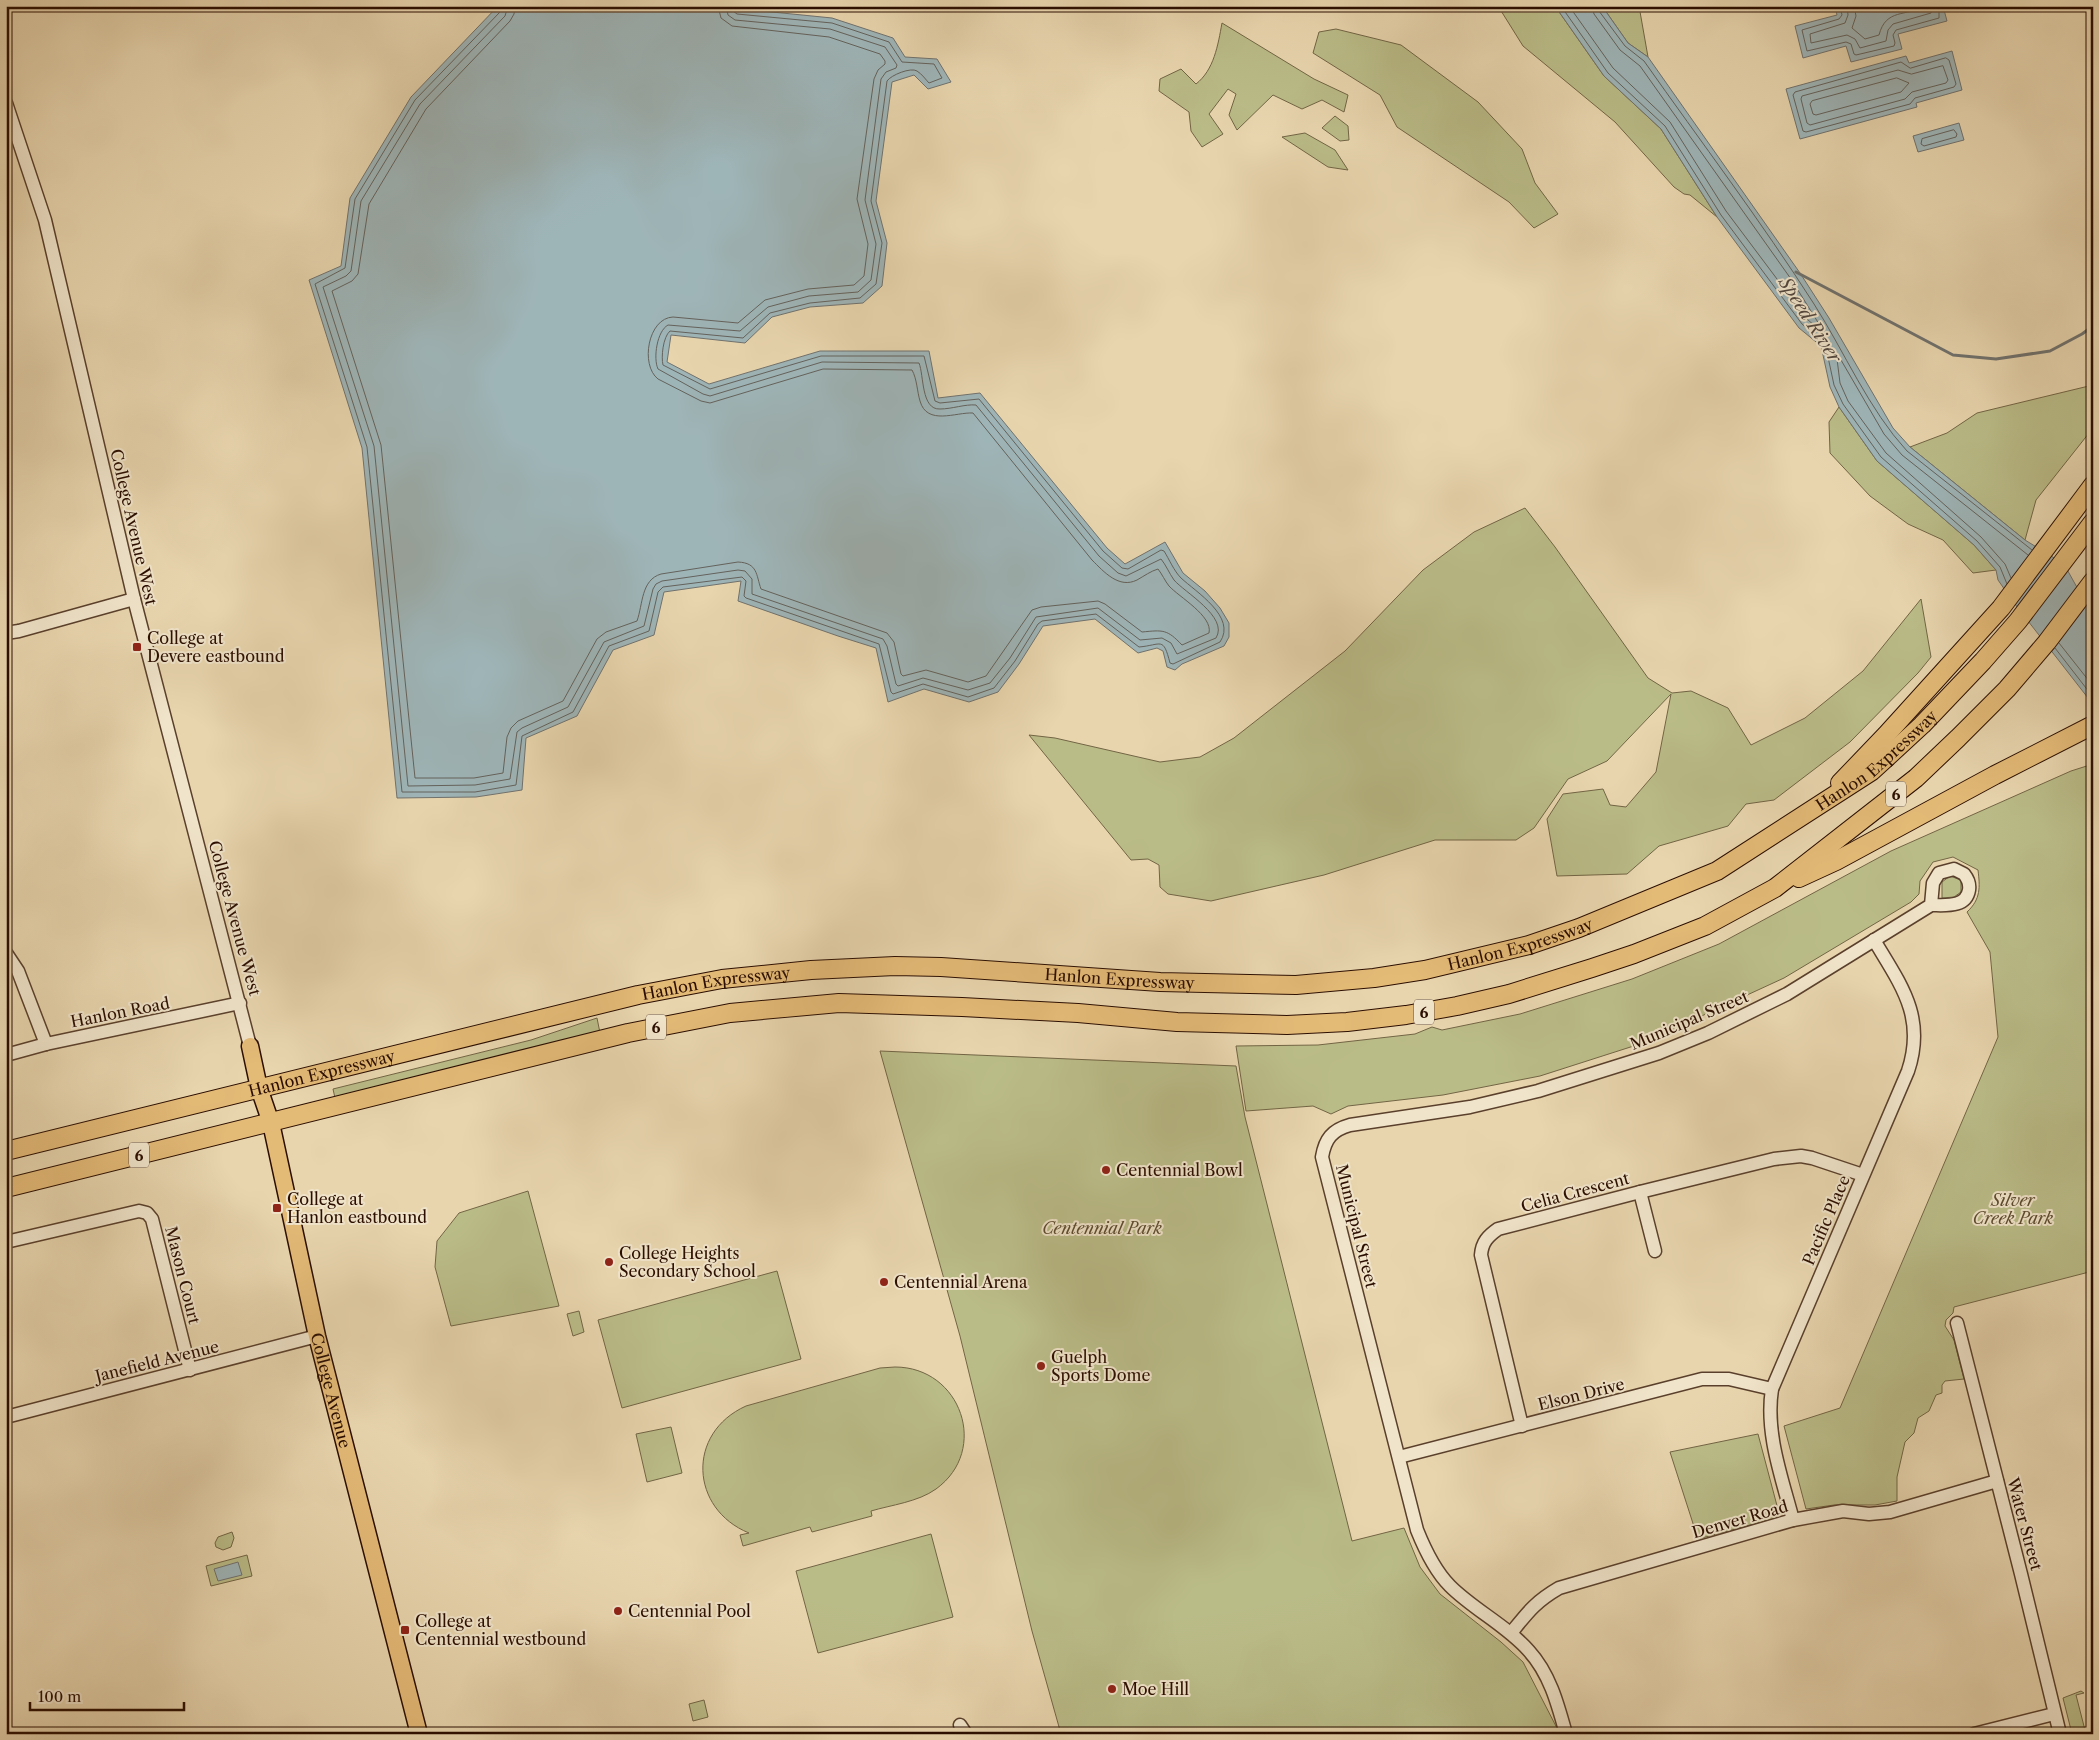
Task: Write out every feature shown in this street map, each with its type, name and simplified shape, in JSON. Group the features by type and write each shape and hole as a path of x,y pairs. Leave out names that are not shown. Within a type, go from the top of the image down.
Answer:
{"highway":[{"path":"1822,802 1886,736 2001,608 2093,485"},
{"name":"Hanlon Expressway","path":"6,1151 638,995 722,979 820,969 895,966 941,967 1160,982 1296,985 1374,978 1425,970 1529,945 1579,928 1717,871 1872,771 1922,725 1983,661 2018,620 2093,522"},
{"name":"Hanlon Expressway","path":"6,1188 670,1024 730,1013 839,1003 1078,1013 1177,1022 1287,1025 1348,1022 1406,1015 1509,994 1634,954 1705,926 1776,888 1916,778 2007,689 2047,642 2093,581"},
{"path":"1776,888 1836,861 1995,775 2093,725"}],"main road":[{"name":"College Avenue","path":"250,1046 271,1123 317,1336 419,1734"}],"street":[{"name":"College Avenue West","path":"6,103 45,220 134,599 250,1046"},
{"path":"6,633 134,599"},
{"name":"Municipal Street","path":"1566,1734 1555,1697 1545,1674 1530,1652 1511,1633 1449,1586 1439,1572 1417,1530 1322,1157 1324,1146 1330,1135 1338,1128 1470,1107 1538,1091 1660,1053 1707,1033 1787,994 1931,906"},
{"name":"Pacific Place","path":"1793,1520 1771,1431 1770,1404 1772,1389 1908,1071 1914,1043 1913,1017 1906,994 1874,940"},
{"path":"6,953 18,971 46,1044"},
{"name":"Hanlon Road","path":"6,1055 46,1044 240,1003"},
{"name":"Celia Crescent","path":"1522,1426 1481,1255 1485,1240 1498,1229 1640,1192 1788,1157 1802,1156 1822,1160 1863,1174"},
{"path":"1640,1192 1655,1251"},
{"name":"Mason Court","path":"6,1242 139,1210 147,1213 152,1219 190,1370"},
{"name":"Water Street","path":"1957,1323 2060,1734"},
{"name":"Janefield Avenue","path":"6,1417 317,1336"},
{"name":"Elson Drive","path":"1399,1457 1702,1379 1729,1379 1772,1389"},
{"name":"Denver Road","path":"1511,1633 1530,1608 1559,1588 1793,1520 1843,1511 1869,1514 1890,1512 1997,1481"},
{"path":"1974,1734 2054,1714"}],"green space":[{"path":"1498,6 1555,6 1604,76 1661,129 1717,217 1690,195 1684,194 1674,187 1615,122 1523,46"},
{"path":"1602,6 1639,6 1648,57 1628,43"},
{"path":"1222,23 1314,79 1348,95 1344,112 1322,100 1302,109 1273,95 1237,130 1229,115 1236,94 1228,89 1209,114 1223,134 1202,147 1191,131 1189,112 1159,91 1160,79 1181,69 1196,84 1207,72 1211,64 1217,48"},
{"path":"1336,29 1401,45 1478,102 1522,149 1535,183 1558,214 1534,228 1509,202 1397,127 1380,95 1313,53 1319,32"},
{"path":"1335,116 1348,126 1349,140 1340,141 1322,128"},
{"path":"1305,133 1335,150 1348,170 1328,167 1282,137"},
{"path":"2093,385 2093,428 2036,500 2025,540 1910,447 1947,433 1977,413"},
{"path":"1839,407 1877,461 1974,545 1996,570 1973,573 1943,540 1908,524 1870,496 1830,453 1829,422"},
{"path":"1525,508 1648,678 1672,693 1691,691 1728,708 1751,745 1805,718 1863,671 1921,599 1931,657 1918,673 1850,742 1774,800 1746,804 1728,826 1659,846 1627,874 1557,876 1547,819 1563,794 1603,789 1610,805 1626,807 1656,772 1671,694 1607,761 1568,779 1534,828 1516,840 1435,840 1324,875 1211,901 1168,894 1160,887 1159,865 1148,859 1131,860 1029,735 1055,738 1160,762 1200,757 1234,738 1345,651 1423,570 1474,532"},
{"name":"Silver Creek Park","path":"2093,764 2093,1271 1954,1307 1953,1313 1946,1320 1945,1326 1954,1340 1964,1379 1945,1381 1942,1385 1942,1393 1936,1395 1929,1411 1918,1418 1914,1433 1905,1442 1897,1477 1897,1501 1875,1505 1834,1505 1806,1509 1784,1426 1840,1408 1998,1037 1990,952 1967,912 1977,897 1978,870 1953,857 1933,862 1920,881 1919,894 1911,902 1784,978 1643,1043 1540,1076 1443,1095 1348,1106 1331,1114 1313,1106 1246,1111 1236,1046 1318,1045 1415,1034 1432,1027 1442,1030 1520,1014 1632,979 1719,944 1891,851 2071,771"},
{"path":"1950,876 1961,880 1961,892 1954,897 1942,898 1942,882"},
{"path":"597,1018 600,1033 335,1098 333,1089 531,1040"},
{"name":"Centennial Park","path":"880,1051 1236,1066 1245,1117 1352,1541 1404,1528 1420,1567 1440,1594 1501,1642 1523,1662 1560,1734 1061,1734 1032,1631 960,1336"},
{"path":"528,1191 559,1306 451,1326 435,1267 437,1241 459,1213"},
{"path":"777,1271 801,1359 622,1408 598,1320"},
{"path":"579,1311 584,1332 573,1336 567,1314"},
{"path":"895,1367 918,1371 937,1381 951,1395 960,1413 964,1433 962,1453 952,1473 936,1489 929,1493 913,1500 871,1511 872,1516 812,1532 810,1527 743,1546 740,1535 749,1533 729,1522 715,1507 706,1489 703,1471 705,1452 713,1434 726,1418 746,1406 880,1368"},
{"path":"671,1427 682,1473 647,1482 636,1434"},
{"path":"1758,1434 1780,1517 1698,1539 1670,1452"},
{"path":"232,1532 234,1538 231,1547 223,1550 216,1547 215,1543 218,1537"},
{"path":"931,1534 953,1617 818,1653 796,1571"},
{"path":"247,1555 252,1576 211,1586 206,1566"},
{"path":"2081,1691 2084,1693 2076,1695 2086,1734 2072,1734 2063,1698"},
{"path":"704,1700 708,1717 693,1721 689,1704"}],"water":[{"path":"498,6 712,6 832,18 893,38 905,57 937,59 951,82 928,89 914,75 892,82 876,201 887,243 882,286 863,303 810,307 772,317 745,343 671,335 667,362 709,384 820,351 929,351 938,398 980,393 1107,548 1125,564 1165,542 1183,573 1205,591 1220,608 1229,623 1229,637 1224,646 1182,664 1175,670 1167,667 1163,651 1157,648 1138,653 1095,619 1043,626 1019,664 998,692 969,702 924,689 888,702 876,648 738,601 741,581 664,592 654,635 613,650 577,716 526,738 522,790 476,797 397,798 362,448 309,280 341,266 350,198 411,97"},
{"name":"Speed River","path":"1555,6 1602,6 1628,43 1648,57 1800,273 1829,318 1893,428 1910,447 2025,540 2064,564 2093,613 2093,708 2088,698 2014,603 1998,580 1996,570 1974,545 1877,461 1839,407 1830,387 1821,346 1799,328 1717,217 1661,129 1604,76"},
{"path":"1835,6 1943,6 1947,21 1898,34 1902,49 1851,62 1846,46 1803,58 1795,26 1837,15"},
{"path":"1952,51 1962,90 1916,103 1917,107 1800,139 1786,89 1906,56 1909,63"},
{"path":"1959,123 1964,140 1918,152 1913,136"},
{"path":"238,1562 242,1575 218,1581 214,1569"}],"waterway":[{"name":"Speed River","path":"1796,272 1953,355 1996,359 2050,351 2093,326"}],"place":[{"name":"College at Devere eastbound","path":"137,647"},
{"name":"Centennial Bowl","path":"1106,1170"},
{"name":"College at Hanlon eastbound","path":"277,1208"},
{"name":"College Heights Secondary School","path":"609,1262"},
{"name":"Centennial Arena","path":"884,1282"},
{"name":"Guelph Sports Dome","path":"1041,1366"},
{"name":"Centennial Pool","path":"618,1611"},
{"name":"College at Centennial westbound","path":"405,1630"},
{"name":"Moe Hill","path":"1112,1689"}]}
